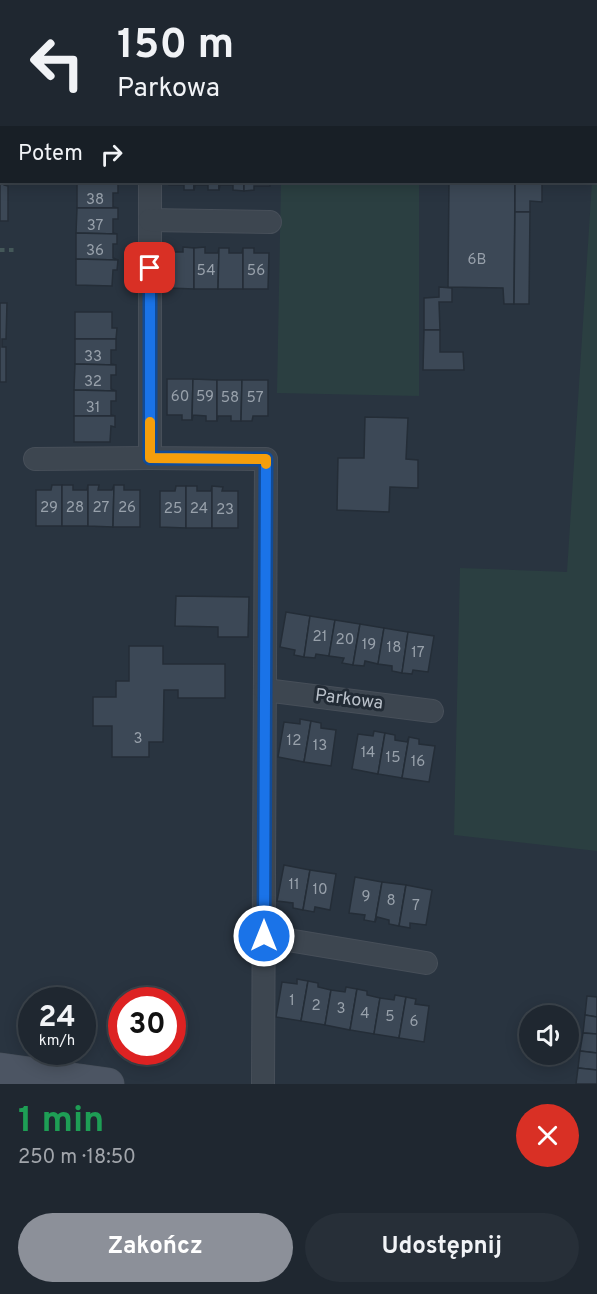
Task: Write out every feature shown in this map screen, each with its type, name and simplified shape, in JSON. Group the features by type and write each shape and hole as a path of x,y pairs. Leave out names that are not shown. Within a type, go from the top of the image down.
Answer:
{"main road":[{"path":"0,1069 108,1084"}],"street":[{"path":"150,183 150,458"},
{"path":"150,220 270,222"},
{"path":"35,459 266,459 263,1084"},
{"name":"Parkowa","path":"265,690 432,711"},
{"path":"264,936 426,963"}],"path":[{"path":"0,250 14,250"}],"green space":[{"path":"281,183 419,183 419,396 277,393"},
{"path":"592,183 597,183 597,851 454,835 460,568 567,572"}],"building":[{"path":"0,183 4,183 8,186 8,221 0,221"},
{"path":"77,183 118,183 118,193 113,193 113,207 118,208 77,208"},
{"path":"169,183 194,183 194,190 184,190 184,185 169,185"},
{"path":"194,183 219,183 219,190 208,190 208,185 195,185 194,190"},
{"path":"219,183 244,183 244,191 233,190 233,185 220,185 219,190"},
{"path":"244,183 270,183 270,186 254,186 254,190 244,191"},
{"path":"449,183 515,183 514,304 504,304 503,288 448,287"},
{"path":"515,183 542,183 542,202 530,201 530,212 515,212"},
{"path":"77,208 118,208 118,219 113,219 113,233 117,234 76,233"},
{"path":"515,212 530,212 529,304 514,304"},
{"path":"76,233 117,234 117,244 113,244 113,258 118,260 76,259"},
{"path":"183,247 194,248 194,289 168,288 168,252 183,252"},
{"path":"205,247 205,253 218,253 219,248 218,289 194,289 194,248"},
{"path":"219,248 229,248 229,253 242,253 243,248 243,289 218,289"},
{"path":"243,248 254,248 254,253 269,253 268,289 243,289"},
{"path":"76,259 118,260 117,270 113,270 112,286 76,285"},
{"path":"439,287 452,288 452,302 439,302 440,330 424,330 424,298 439,297"},
{"path":"0,303 7,303 6,339 2,339 2,347 6,347 6,382 0,382"},
{"path":"75,312 112,312 112,328 117,328 116,339 75,339"},
{"path":"424,330 440,330 440,352 463,352 464,370 423,370"},
{"path":"75,339 116,339 116,350 111,350 111,364 116,365 75,364"},
{"path":"75,364 116,365 116,375 111,375 111,389 116,391 74,390"},
{"path":"167,379 193,379 192,420 182,420 182,415 167,415"},
{"path":"193,379 217,380 217,421 206,421 206,416 193,415 192,420"},
{"path":"217,380 242,380 241,421 231,421 231,416 218,416 217,421"},
{"path":"242,380 268,380 268,416 253,416 252,421 241,421"},
{"path":"74,390 116,391 116,401 111,401 111,415 115,416 74,416"},
{"path":"74,416 115,416 115,427 111,426 110,442 74,442"},
{"path":"365,417 408,418 406,459 418,460 418,488 390,487 389,512 337,510 338,458 364,458"},
{"path":"52,485 62,485 62,526 36,526 36,490 51,490"},
{"path":"62,485 73,485 73,490 87,490 88,485 88,526 62,526"},
{"path":"88,485 99,485 98,490 112,490 114,485 113,527 88,526"},
{"path":"114,485 124,485 124,490 140,490 140,527 113,527"},
{"path":"176,486 186,486 186,528 160,527 160,491 175,491"},
{"path":"186,486 197,486 197,491 211,491 212,486 212,528 186,528"},
{"path":"212,486 223,487 222,491 238,491 238,528 212,528"},
{"path":"176,596 249,597 248,637 218,637 218,627 175,626"},
{"path":"286,612 310,616 304,657 294,655 295,650 280,647"},
{"path":"310,616 335,620 329,656 316,654 315,658 304,657"},
{"path":"335,620 360,624 353,665 342,663 344,658 329,656"},
{"path":"360,624 384,628 378,664 365,661 364,666 353,665"},
{"path":"384,628 408,632 402,673 392,671 392,666 378,664"},
{"path":"408,632 434,636 428,672 413,670 412,674 402,673"},
{"path":"129,646 163,646 163,664 225,664 225,698 178,698 178,690 164,690 163,742 149,742 149,757 112,757 112,726 93,726 93,697 116,697 116,681 129,681"},
{"path":"300,719 311,721 304,762 278,757 284,722 300,724"},
{"path":"311,721 321,723 321,728 336,730 331,766 304,762"},
{"path":"374,731 385,733 378,774 352,769 358,734 373,736"},
{"path":"385,733 395,735 395,740 407,742 409,737 402,778 378,774"},
{"path":"409,737 419,739 419,744 435,746 429,782 402,778"},
{"path":"284,865 310,870 303,910 293,908 293,903 277,901"},
{"path":"310,870 336,874 330,910 315,907 314,912 303,910"},
{"path":"355,877 382,882 375,922 364,920 365,915 349,913"},
{"path":"382,882 406,885 399,926 389,924 389,920 377,917 375,922"},
{"path":"406,885 432,890 426,925 410,923 410,928 399,926"},
{"path":"297,979 308,981 301,1021 276,1017 282,982 297,984"},
{"path":"308,981 318,983 318,987 331,990 325,1025 301,1021"},
{"path":"346,987 357,989 350,1030 325,1025 331,990 345,992"},
{"path":"357,989 367,991 367,995 380,998 374,1034 350,1030"},
{"path":"395,995 406,997 399,1038 374,1034 380,998 394,1000"},
{"path":"587,996 597,997 597,1017 585,1015"},
{"path":"406,997 416,999 415,1004 429,1006 424,1042 399,1038"},
{"path":"585,1015 597,1017 597,1034 583,1033"},
{"path":"583,1033 597,1034 597,1053 580,1051"},
{"path":"580,1051 597,1053 597,1070 578,1068"},
{"path":"578,1068 597,1070 597,1084 576,1084"}],"slow traffic":[{"path":"150,422 150,458 266,459 266,464"}],"route":[{"path":"150,268 150,458 266,459 264,936"}]}
